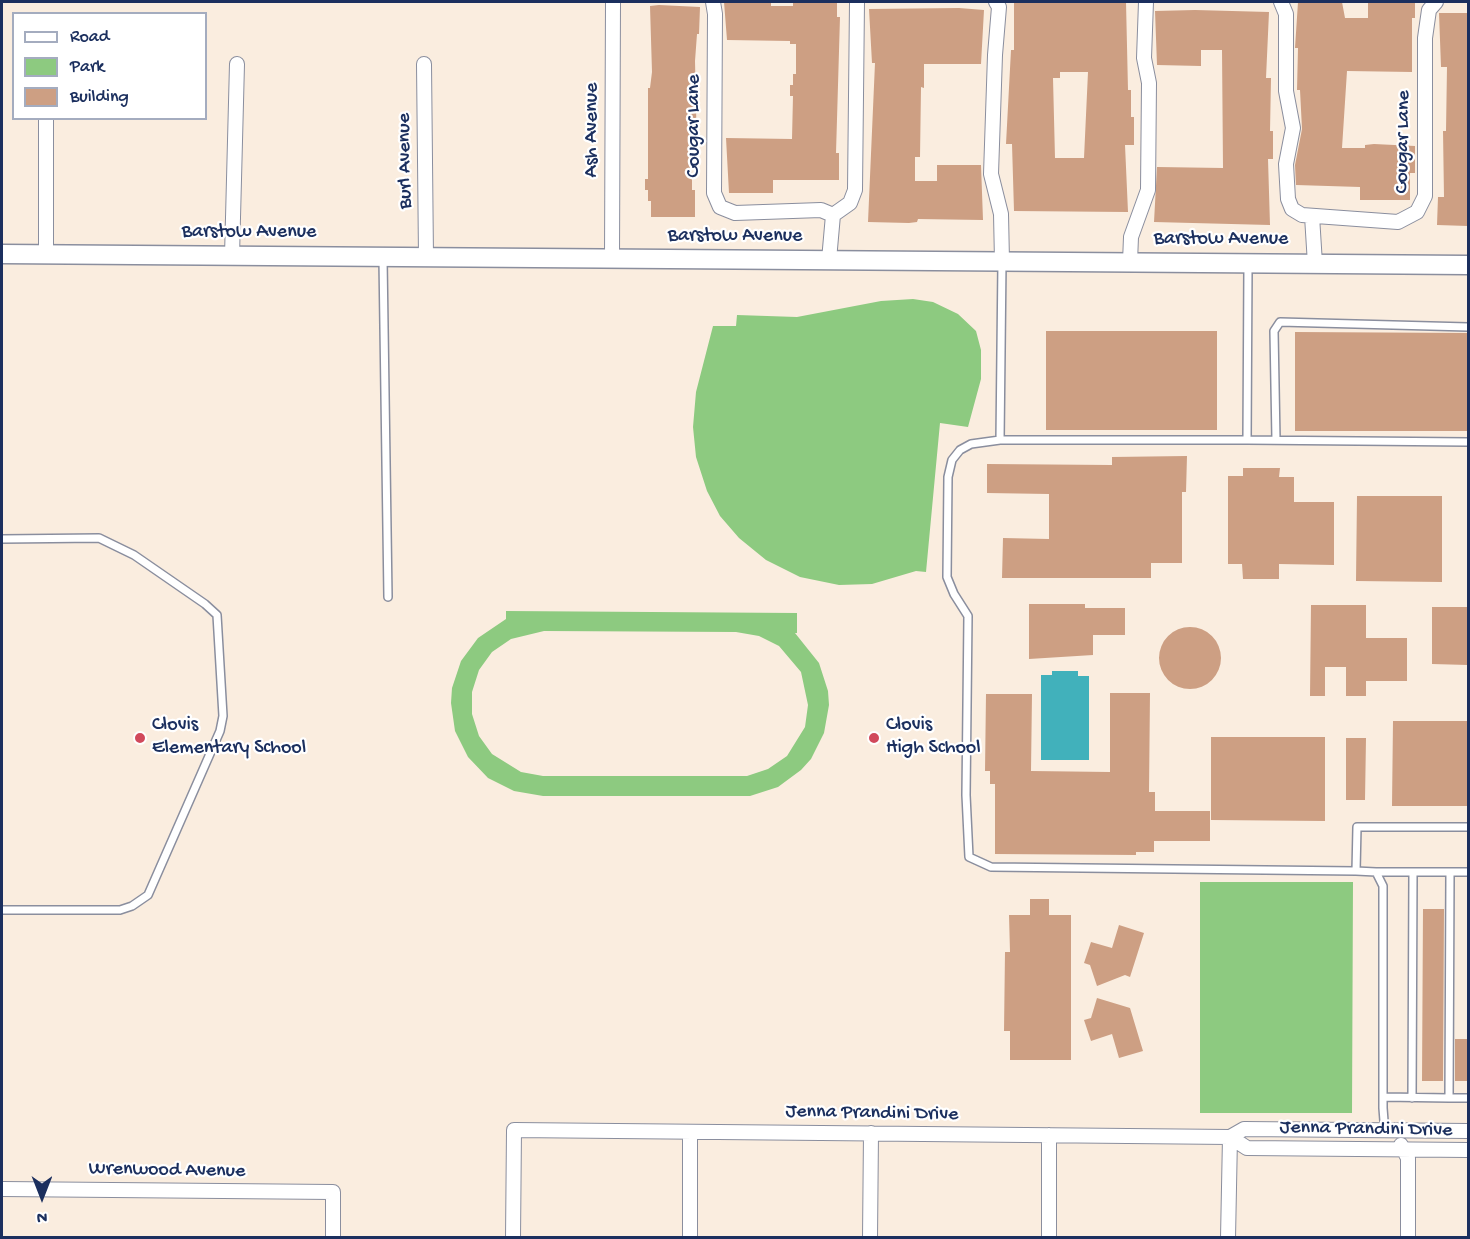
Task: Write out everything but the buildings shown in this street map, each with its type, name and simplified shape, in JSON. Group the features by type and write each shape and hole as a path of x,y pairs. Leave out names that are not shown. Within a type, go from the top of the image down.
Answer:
{"street":[{"name":"Ash Avenue","path":"612,258 613,2"},
{"name":"Cougar Lane","path":"713,2 715,14 714,193 720,207 735,213 821,210 833,215"},
{"path":"829,260 833,215 850,203 855,190 857,2"},
{"path":"996,2 999,7 995,55 992,174 1001,214 1002,261"},
{"path":"1130,262 1131,237 1148,190 1149,83 1144,58 1146,2"},
{"name":"Cougar Lane","path":"1281,2 1286,14 1286,91 1293,128 1286,164 1288,199 1292,209 1302,215 1398,222 1417,212 1425,196 1425,38 1429,10 1436,2"},
{"path":"232,255 237,64"},
{"name":"Burl Avenue","path":"424,64 426,257"},
{"path":"46,120 46,254"},
{"path":"1312,216 1315,264"},
{"name":"Barstow Avenue","path":"2,254 1468,265"},
{"name":"Jenna Prandini Drive","path":"513,1238 514,1130 1230,1137 1244,1129 1468,1131"},
{"path":"690,1131 690,1238"},
{"path":"1391,1131 1408,1158 1408,1238"},
{"path":"870,1238 871,1133"},
{"path":"1049,1136 1049,1238"},
{"path":"1228,1238 1230,1137"},
{"name":"Jenna Prandini Drive","path":"1230,1137 1247,1148 1468,1150"},
{"name":"Wrenwood Avenue","path":"2,1189 333,1192 333,1238"}],"lane":[{"path":"383,257 388,597"},
{"path":"1000,440 1002,261"},
{"path":"1248,263 1248,440"},
{"path":"1276,440 1274,331 1280,322 1468,327"},
{"path":"1468,442 1000,440 971,444 960,450 952,460 948,477 947,578 968,616 966,795 969,857 991,867 1468,872"},
{"path":"2,539 99,538 134,555 206,604 217,615 223,716 219,731 148,895 132,906 120,910 2,910"},
{"path":"1356,871 1356,827 1468,827"},
{"path":"1376,872 1383,886 1384,1121 1391,1131"},
{"path":"1412,1098 1413,872"},
{"path":"1449,1098 1450,872"},
{"path":"1384,1097 1468,1098"}],"green space":[{"path":"913,299 933,302 958,314 976,331 981,350 981,379 968,427 940,423 926,572 916,571 872,584 839,585 800,577 766,560 739,538 720,516 707,491 696,457 693,427 696,392 713,326 736,326 737,315 797,317 881,301"},
{"path":"506,611 797,613 797,633 795,633 819,663 828,691 829,705 824,733 811,759 801,770 778,787 750,796 543,796 514,791 488,778 468,757 455,731 451,703 452,688 461,661 478,638 506,619","holes":["544,631 736,632 759,636 779,646 801,672 808,705 805,727 787,756 768,769 747,776 543,776 521,772 492,754 479,736 472,714 472,692 479,670 492,652 511,639"]},
{"path":"1200,882 1353,882 1352,1113 1200,1113"}],"water":[{"path":"1052,671 1078,671 1078,676 1089,676 1089,760 1041,760 1041,675 1052,675"}],"place":[{"name":"Clovis Elementary School","path":"140,738"},
{"name":"Clovis High School","path":"874,738"}]}
